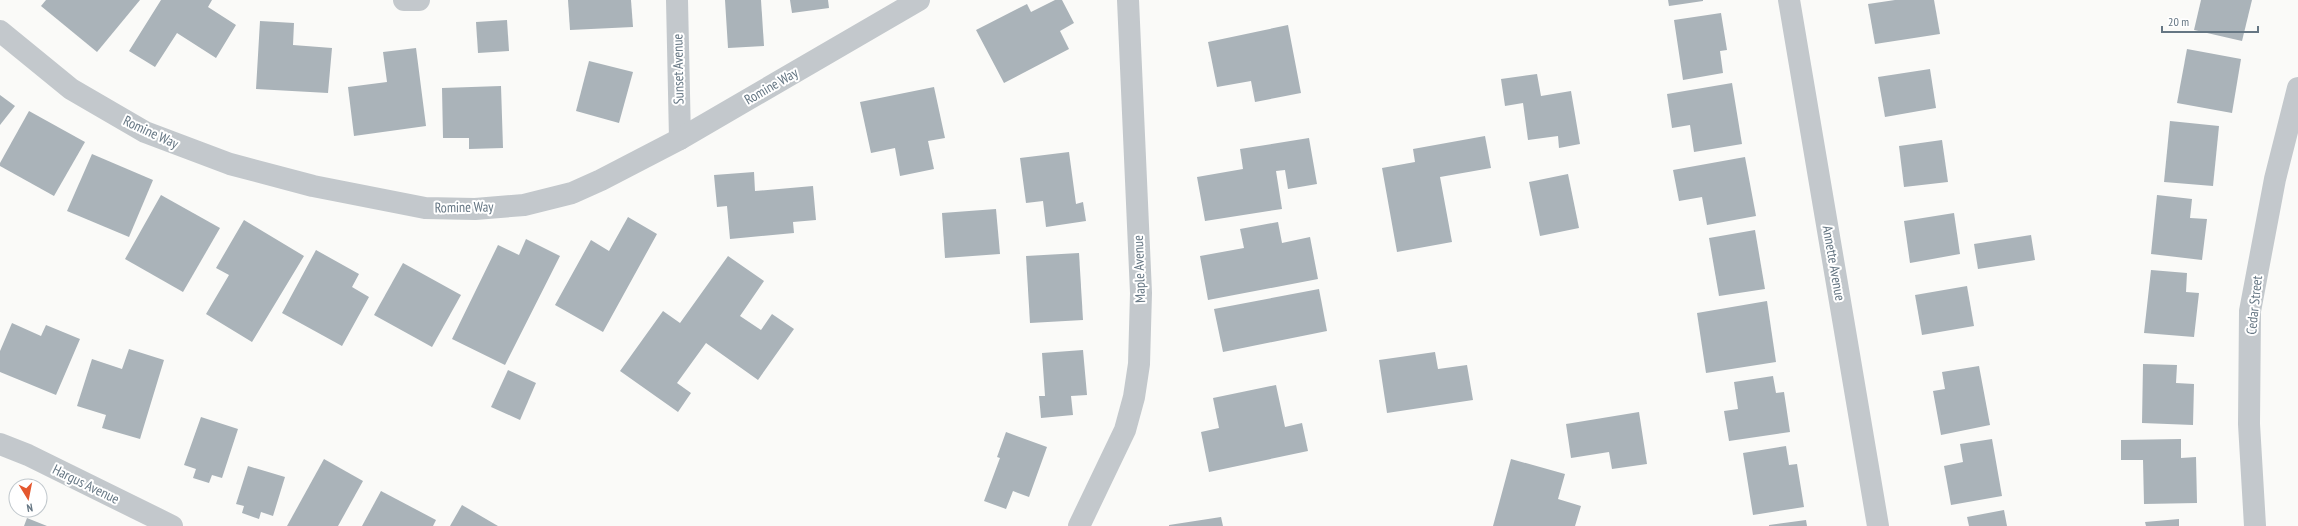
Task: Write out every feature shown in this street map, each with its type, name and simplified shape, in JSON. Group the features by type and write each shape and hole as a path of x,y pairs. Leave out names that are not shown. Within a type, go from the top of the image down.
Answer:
{"street":[{"path":"404,0 418,0"},
{"name":"Sunset Avenue","path":"677,0 680,138"},
{"name":"Romine Way","path":"0,31 70,89 145,132 230,164 313,186 425,208 475,209 524,205 572,193 601,180 680,138 919,0"},
{"name":"Maple Avenue","path":"1079,526 1125,430 1134,397 1139,364 1141,292 1128,0"},
{"name":"Annette Avenue","path":"1789,0 1878,526"},
{"name":"Cedar Street","path":"2255,526 2249,424 2250,311 2274,179 2298,88"},
{"name":"Hargus Avenue","path":"0,444 28,455 172,526"}],"building":[{"path":"46,0 140,0 97,52 41,6"},
{"path":"161,0 212,0 208,7 236,25 216,58 177,33 155,67 129,51"},
{"path":"568,0 631,0 633,27 570,30"},
{"path":"725,0 761,0 764,46 728,48"},
{"path":"790,0 828,0 829,8 792,13"},
{"path":"1055,0 1062,0 1074,23 1060,31 1069,49 1004,83 976,30 1027,4 1031,12"},
{"path":"1668,0 1703,0 1703,1 1669,6"},
{"path":"1895,0 1934,0 1940,34 1875,44 1868,4"},
{"path":"2201,0 2252,0 2242,41 2194,30"},
{"path":"1721,13 1727,50 1720,51 1723,73 1683,80 1674,20"},
{"path":"507,20 509,51 478,53 476,22"},
{"path":"260,21 294,23 293,45 332,48 328,93 256,89"},
{"path":"1288,25 1301,93 1255,102 1251,81 1217,87 1208,42"},
{"path":"416,48 426,126 354,136 348,87 387,82 383,52"},
{"path":"2187,49 2241,59 2232,113 2177,103"},
{"path":"589,61 633,72 619,123 576,111"},
{"path":"1930,69 1936,108 1885,117 1878,77"},
{"path":"1537,74 1541,96 1571,91 1580,144 1559,148 1558,136 1528,140 1523,103 1505,106 1501,79"},
{"path":"1732,83 1742,144 1694,152 1690,125 1672,128 1667,94"},
{"path":"501,86 503,148 469,149 469,138 443,138 442,88"},
{"path":"934,87 945,138 928,141 934,169 900,176 895,148 871,153 860,102"},
{"path":"0,95 15,106 0,125"},
{"path":"29,111 85,142 54,196 0,166 0,163"},
{"path":"2170,121 2219,126 2213,186 2164,182"},
{"path":"1485,136 1491,168 1440,177 1452,242 1397,252 1382,168 1415,162 1413,149"},
{"path":"1309,138 1317,184 1288,189 1285,170 1276,171 1282,209 1205,221 1197,177 1243,169 1240,149"},
{"path":"1942,140 1948,182 1904,187 1899,146"},
{"path":"1069,152 1076,204 1083,202 1086,221 1046,227 1043,201 1026,203 1020,158"},
{"path":"92,154 153,180 129,237 67,211"},
{"path":"1745,157 1756,216 1707,225 1702,197 1679,201 1673,170"},
{"path":"754,172 755,191 813,186 816,220 793,222 794,233 730,239 727,206 717,207 714,175"},
{"path":"1568,174 1579,228 1540,236 1529,182"},
{"path":"161,195 220,228 183,292 125,259"},
{"path":"2157,195 2192,199 2190,218 2207,219 2202,260 2151,254"},
{"path":"996,209 1000,254 945,258 942,213"},
{"path":"1954,213 1960,254 1910,263 1904,221"},
{"path":"628,217 657,234 603,332 555,305 591,240 609,251"},
{"path":"244,220 304,256 252,342 206,314 229,275 216,268"},
{"path":"1278,222 1282,243 1310,237 1318,279 1208,300 1200,256 1244,248 1240,229"},
{"path":"1755,230 1765,289 1719,296 1709,238"},
{"path":"2031,235 2035,260 1978,269 1974,244"},
{"path":"526,239 560,256 505,365 452,339 498,245 519,255"},
{"path":"316,250 359,274 352,287 369,297 342,346 282,313"},
{"path":"1079,253 1083,320 1030,323 1026,256"},
{"path":"728,256 764,281 740,316 761,330 772,314 794,329 758,380 706,343 677,383 691,393 678,412 620,371 663,311 680,323"},
{"path":"403,263 461,295 432,347 374,315"},
{"path":"2151,270 2187,273 2186,292 2199,293 2194,337 2144,333"},
{"path":"1967,286 1974,326 1922,335 1915,295"},
{"path":"1319,289 1327,331 1223,352 1214,309"},
{"path":"1767,301 1776,362 1706,373 1697,313"},
{"path":"12,323 41,336 46,325 80,339 56,395 0,372 0,351"},
{"path":"129,349 164,360 140,439 102,428 106,415 77,406 92,359 122,369"},
{"path":"1083,350 1087,395 1071,396 1073,415 1041,418 1039,396 1045,396 1042,353"},
{"path":"1435,352 1438,369 1467,365 1473,400 1387,413 1379,360"},
{"path":"2143,364 2177,365 2176,383 2194,384 2193,425 2142,423"},
{"path":"1979,366 1990,425 1941,435 1933,391 1945,389 1942,372"},
{"path":"508,370 536,383 520,420 491,407"},
{"path":"1773,376 1776,393 1784,392 1790,432 1729,441 1724,411 1738,409 1734,382"},
{"path":"1276,385 1285,427 1302,423 1308,451 1209,472 1201,432 1219,428 1213,398"},
{"path":"1639,412 1647,464 1612,469 1609,452 1571,458 1566,424"},
{"path":"201,417 238,429 222,478 212,475 209,483 193,478 196,469 184,465"},
{"path":"1006,432 1047,447 1029,497 1013,491 1006,509 984,501 1000,458 997,457"},
{"path":"1992,439 2002,496 1951,505 1944,466 1963,462 1960,444"},
{"path":"2181,439 2181,458 2196,457 2197,503 2144,504 2143,460 2121,460 2121,440"},
{"path":"1786,446 1789,465 1797,464 1804,507 1753,515 1743,453"},
{"path":"324,459 363,481 338,526 287,526"},
{"path":"1511,459 1565,474 1558,499 1581,506 1575,526 1493,526"},
{"path":"248,466 285,477 273,516 261,512 259,519 242,513 244,506 236,504"},
{"path":"381,491 436,520 433,526 362,526"},
{"path":"462,505 498,526 450,526"},
{"path":"2004,510 2007,526 1969,526 1967,517"},
{"path":"1221,517 1223,526 1169,526 1169,525"},
{"path":"27,518 47,526 24,526"},
{"path":"2179,519 2179,526 2146,526 2145,522"},
{"path":"1806,520 1807,526 1769,526 1769,525"}]}
